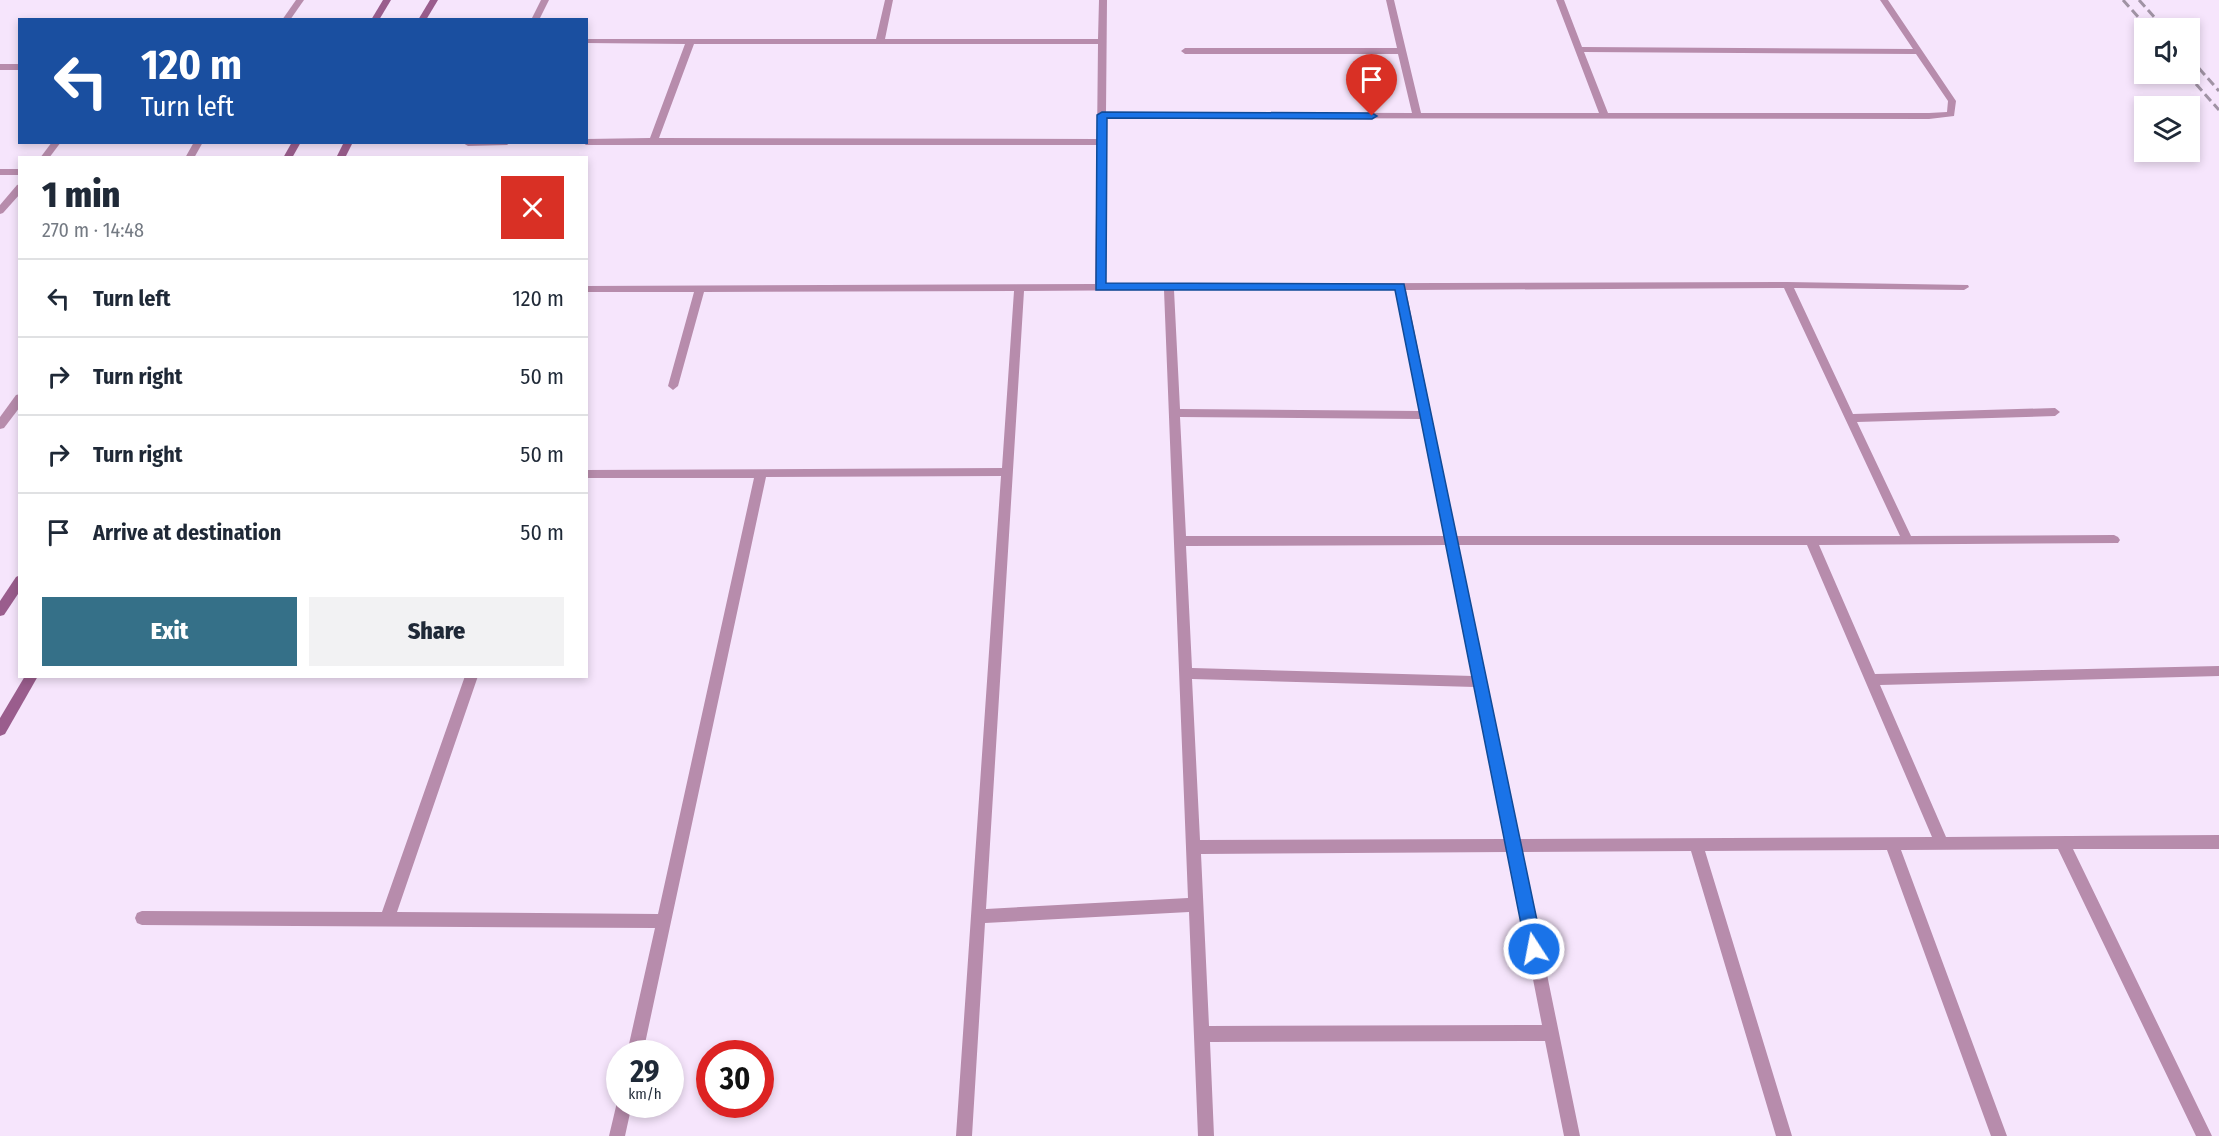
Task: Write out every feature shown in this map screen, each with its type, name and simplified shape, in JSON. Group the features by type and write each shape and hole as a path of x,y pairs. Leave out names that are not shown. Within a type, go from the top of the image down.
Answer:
{"main road":[{"path":"376,18 387,0"},
{"path":"423,18 434,0"},
{"path":"0,611 18,583"},
{"path":"0,730 31,678"}],"street":[{"path":"287,18 300,0"},
{"path":"536,18 545,0"},
{"path":"880,42 889,0"},
{"path":"1100,287 1103,0"},
{"path":"1390,0 1417,116"},
{"path":"1560,0 1605,116"},
{"path":"1102,115 1929,116 1951,114 1952,100 1884,0"},
{"path":"588,42 1102,42"},
{"path":"654,141 690,42"},
{"path":"1578,49 1920,52"},
{"path":"1185,51 1402,51"},
{"path":"0,67 18,67"},
{"path":"588,142 1102,142"},
{"path":"46,156 55,144"},
{"path":"0,172 18,172"},
{"path":"0,211 18,189"},
{"path":"1787,285 1908,541"},
{"path":"588,289 1787,285 1964,287"},
{"path":"1400,286 1572,1136"},
{"path":"1169,287 1206,1136"},
{"path":"964,1136 1019,288"},
{"path":"673,386 700,289"},
{"path":"0,425 18,401"},
{"path":"1850,418 2055,412"},
{"path":"1175,413 1426,415"},
{"path":"588,474 1007,472"},
{"path":"638,1040 761,473"},
{"path":"1180,542 2114,540"},
{"path":"1811,541 1941,842"},
{"path":"1871,680 2219,671"},
{"path":"1185,673 1480,682"},
{"path":"387,919 471,678"},
{"path":"2062,842 2204,1136"},
{"path":"1193,847 2219,842"},
{"path":"1892,843 1999,1136"},
{"path":"1696,844 1784,1136"},
{"path":"979,916 1196,905"},
{"path":"142,918 664,921"},
{"path":"1201,1034 1551,1033"},
{"path":"617,1136 621,1118"}],"railway":[{"path":"2123,0 2139,18"},
{"path":"2139,0 2155,18"},
{"path":"2200,69 2219,91"},
{"path":"2196,84 2219,110"}],"route":[{"path":"1372,116 1102,115 1100,287 1400,286 1534,949"}]}
